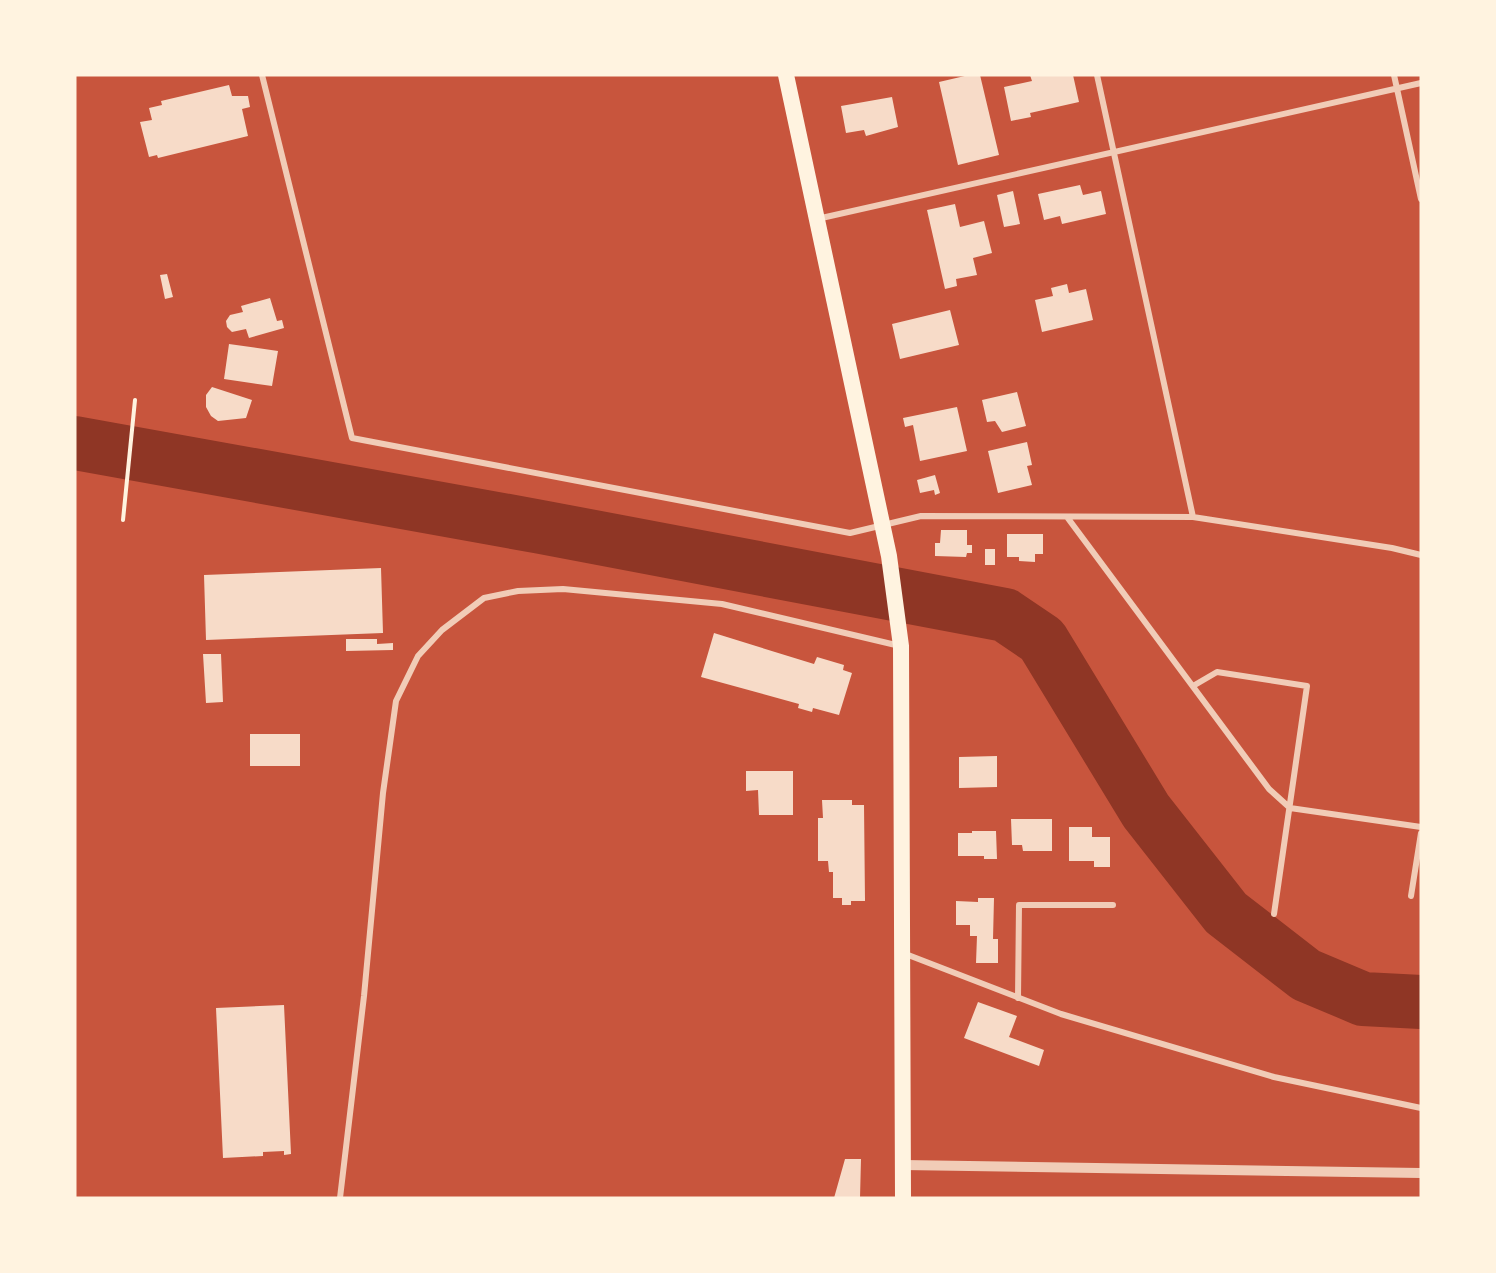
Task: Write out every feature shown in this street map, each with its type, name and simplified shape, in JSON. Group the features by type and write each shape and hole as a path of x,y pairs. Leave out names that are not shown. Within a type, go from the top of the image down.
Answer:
{"highway":[{"path":"786,75 883,525 898,616 901,646 903,1198"}],"street":[{"path":"262,75 352,438 850,533 921,516 1193,517 1392,548 1421,555"},
{"path":"1097,75 1193,517"},
{"path":"1394,75 1421,199"},
{"path":"817,219 1421,83"},
{"path":"1067,517 1269,789 1290,808 1421,827"},
{"path":"340,1198 364,996 383,793 396,701 418,656 442,630 484,598 518,591 563,589 722,604 901,646"},
{"path":"1193,686 1217,672 1307,686 1274,914"},
{"path":"1411,896 1421,832"},
{"path":"1018,998 1019,905 1113,905"},
{"path":"902,953 1061,1014 1274,1077 1421,1108"},
{"path":"903,1165 1421,1173"}],"path":[{"path":"123,520 135,400"}],"building":[{"path":"969,75 980,75 999,155 958,165 939,82"},
{"path":"1030,75 1073,75 1079,102 1030,113 1031,117 1011,121 1004,87 1032,81"},
{"path":"229,85 232,96 248,96 250,107 242,109 248,136 158,158 157,155 149,157 140,122 152,120 149,108 162,105 161,101"},
{"path":"892,97 898,127 866,136 864,130 846,133 841,106"},
{"path":"1080,185 1083,195 1101,191 1106,214 1062,224 1060,216 1044,220 1038,194"},
{"path":"1013,191 1020,224 1004,227 997,195"},
{"path":"955,204 960,227 984,221 992,253 973,258 977,275 956,279 957,286 945,289 927,210"},
{"path":"167,274 173,297 165,299 160,275"},
{"path":"1067,284 1069,293 1086,289 1093,320 1042,332 1035,300 1053,296 1051,288"},
{"path":"270,298 277,321 282,320 284,328 249,338 246,329 232,332 227,327 226,321 230,315 243,312 241,306"},
{"path":"950,310 959,345 900,359 892,324"},
{"path":"229,344 278,351 272,386 224,379"},
{"path":"212,387 252,400 246,418 218,421 211,416 206,407 206,395"},
{"path":"1017,392 1026,426 1002,432 995,421 987,422 982,400"},
{"path":"957,407 967,451 920,461 913,425 905,427 903,418"},
{"path":"1027,442 1032,465 1027,466 1032,485 998,493 988,451"},
{"path":"935,475 940,493 935,495 934,490 920,493 917,480"},
{"path":"941,530 967,530 967,545 972,545 972,553 967,553 966,557 935,556 935,543 940,543"},
{"path":"1007,534 1043,534 1043,554 1035,554 1035,562 1019,561 1019,557 1007,557"},
{"path":"985,549 995,549 995,565 985,565"},
{"path":"381,568 383,633 206,640 204,575"},
{"path":"714,633 814,664 817,657 844,665 843,670 852,673 839,715 813,708 812,712 798,708 799,704 701,677"},
{"path":"346,639 377,639 377,644 393,643 393,650 346,651"},
{"path":"203,654 221,654 223,702 206,703"},
{"path":"250,734 300,734 300,766 250,766"},
{"path":"997,756 997,787 959,788 959,757"},
{"path":"746,771 793,771 793,815 759,815 758,790 746,791"},
{"path":"822,800 852,800 852,805 864,805 865,901 851,901 851,905 842,905 842,898 833,898 833,872 829,872 828,861 818,861 818,818 823,818"},
{"path":"1011,819 1052,819 1052,851 1023,851 1022,845 1012,845"},
{"path":"1069,827 1092,827 1092,837 1110,837 1110,867 1094,867 1094,861 1069,861"},
{"path":"972,831 996,831 997,859 984,859 984,856 958,856 958,833 972,833"},
{"path":"978,898 994,898 993,939 998,939 998,963 976,963 977,936 970,936 970,925 956,925 956,901 978,902"},
{"path":"978,1002 1017,1016 1009,1037 1044,1050 1039,1066 964,1038"},
{"path":"284,1005 291,1154 284,1155 284,1151 263,1152 263,1156 223,1158 216,1008"},
{"path":"845,1159 861,1159 860,1198 834,1198"}],"waterway":[{"path":"75,443 541,527 1005,615 1042,640 1146,811 1226,913 1306,975 1363,999 1421,1002"}]}
